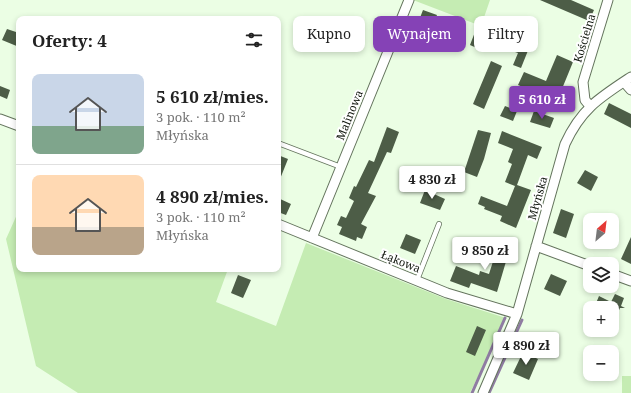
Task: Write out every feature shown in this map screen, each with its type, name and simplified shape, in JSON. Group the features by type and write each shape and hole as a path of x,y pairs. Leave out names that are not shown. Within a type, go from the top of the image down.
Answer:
{"street":[{"name":"Malinowa","path":"312,238 409,0"},
{"name":"Kościelna","path":"590,106 585,100 583,82 608,0"},
{"name":"Młyńska","path":"483,393 517,314 565,144 575,123 590,106 628,79"},
{"path":"628,79 631,90"},
{"path":"0,118 16,125"},
{"name":"Łąkowa","path":"281,225 447,293 517,314"},
{"path":"536,246 583,263"},
{"path":"619,277 631,282"}],"lane":[{"path":"281,144 341,167"},
{"path":"417,280 439,224"}],"green space":[{"path":"413,0 490,0 484,16 474,16 474,23 466,20 466,16 455,16"},
{"path":"16,217 16,272 227,272 216,302 276,326 306,243 446,299 506,318 470,393 78,393 36,366 6,239"},
{"path":"622,376 631,376 631,393 622,393"}],"building":[{"path":"540,0 571,0 594,10 589,21"},
{"path":"423,10 437,15 437,16 421,16"},
{"path":"7,29 16,32 16,46 2,40"},
{"path":"474,35 474,47 470,45"},
{"path":"515,52 527,52 521,68 513,65 518,53"},
{"path":"557,55 573,62 557,101 518,85 524,72 546,81"},
{"path":"491,61 502,66 484,109 473,104"},
{"path":"0,86 10,90 7,99 0,96"},
{"path":"609,103 631,114 631,128 604,114"},
{"path":"505,106 517,111 513,121 500,116"},
{"path":"534,111 554,118 550,128 530,122"},
{"path":"387,127 399,132 391,153 387,152 368,193 376,196 361,224 367,227 362,239 357,237 356,241 339,234 342,227 337,225 341,216 346,218 354,201 349,198 354,186 356,187 369,160 374,162"},
{"path":"478,130 491,133 484,159 477,177 464,172"},
{"path":"502,131 542,147 537,159 528,155 517,185 531,190 516,228 500,221 502,216 484,209 485,207 478,204 481,196 507,206 515,186 505,182 512,164 508,162 513,149 498,143"},
{"path":"281,156 288,159 281,176"},
{"path":"585,170 598,177 591,191 577,183"},
{"path":"425,190 445,199 440,210 420,203"},
{"path":"281,199 291,204 286,215 281,213"},
{"path":"561,209 574,214 566,238 553,233"},
{"path":"406,234 421,240 415,254 400,248"},
{"path":"631,237 631,264 621,259"},
{"path":"487,241 510,248 497,292 471,283 469,288 450,281 456,266 479,275 480,271 489,274 496,252 485,249"},
{"path":"551,274 567,281 560,296 544,289"},
{"path":"238,275 251,280 243,298 231,293"},
{"path":"615,294 624,298 621,306 625,308 620,308 619,310 619,301 612,301"},
{"path":"599,296 609,301 597,301"},
{"path":"477,326 486,330 475,356 466,352"},
{"path":"523,352 538,359 529,380 513,373"}],"waterway":[{"path":"472,393 505,318"},
{"path":"489,393 522,320"}]}
